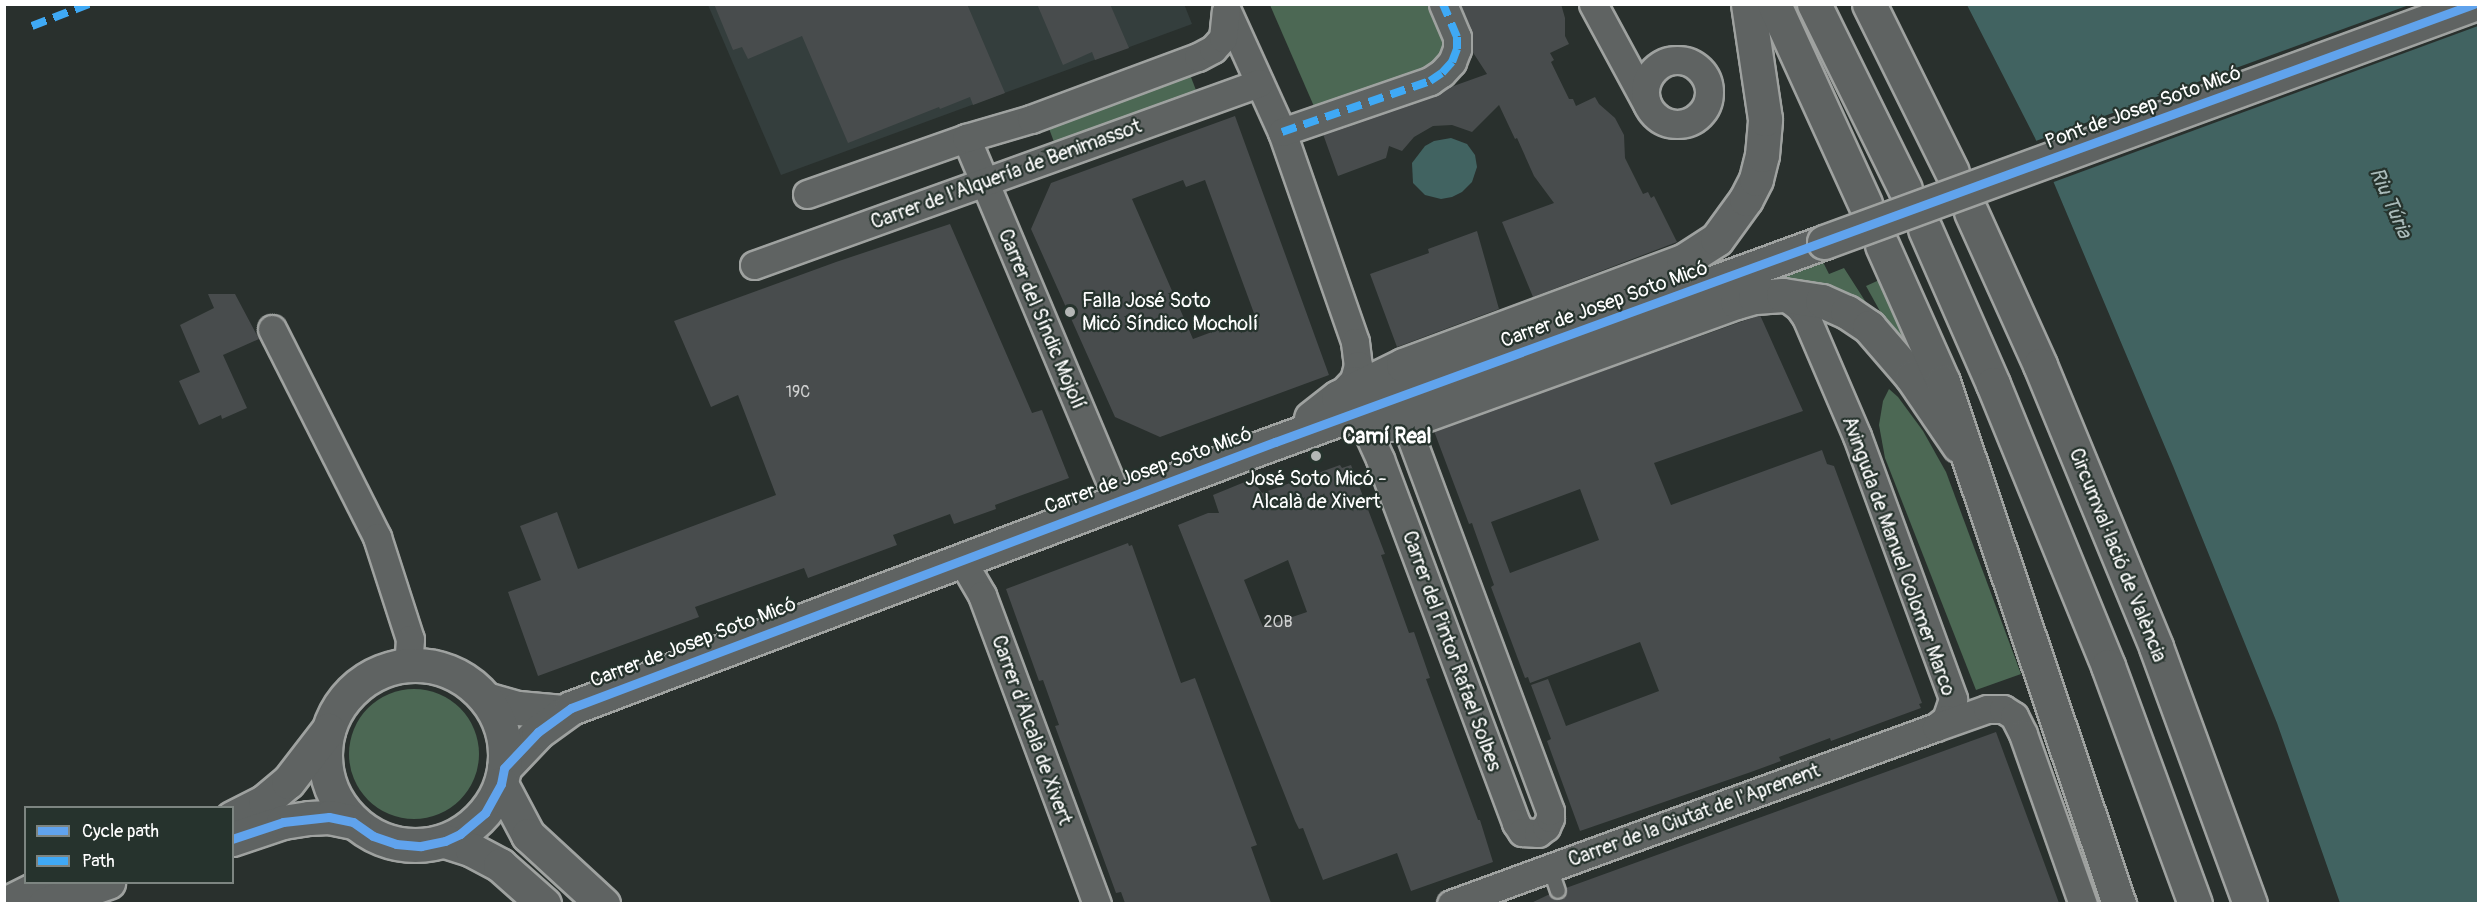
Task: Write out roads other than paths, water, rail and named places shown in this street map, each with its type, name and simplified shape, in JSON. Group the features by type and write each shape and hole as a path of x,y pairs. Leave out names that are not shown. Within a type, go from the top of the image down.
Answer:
{"main road":[{"name":"Carrer de Josep Soto Micó","path":"503,776 538,732 563,712 961,559 1283,439 1349,405 1403,365 1683,261 1717,239 1746,199 1756,179 1762,155 1765,118 1748,4"},
{"path":"1774,4 1865,204"},
{"path":"1814,4 1905,189"},
{"path":"1869,4 1952,172"},
{"name":"Pont de Josep Soto Micó","path":"1824,242 2474,4"},
{"name":"Circumval·lació de València","path":"1971,212 2040,365 2156,647 2250,903"},
{"path":"1925,229 1993,384 2104,655 2195,903"},
{"name":"Carrer de Josep Soto Micó","path":"1400,411 1824,242"},
{"path":"1882,244 1943,382 2119,903"},
{"path":"1349,405 1389,424 1400,411 1737,302 1755,297 1783,295 1822,301 1847,312 1869,327 1912,377 1972,467"},
{"path":"234,817 265,801 288,782 328,730 342,702 364,680 386,670 408,665 430,666 451,672 470,684 486,699 502,732 503,776 528,836 603,903"},
{"name":"Carrer de Josep Soto Micó","path":"486,699 518,708 563,712"},
{"path":"328,730 325,755 328,779 338,802 353,822 373,836 396,844 420,846 445,841 460,834 485,813 503,776"},
{"path":"234,838 283,822 309,818 329,817 353,822"},
{"path":"445,841 500,865 544,903"},
{"path":"5,903 45,884"},
{"path":"45,903 102,884"}],"street":[{"path":"1282,132 1430,81 1442,73 1452,62 1457,49 1457,37 1443,4"},
{"path":"1225,8 1282,132 1355,343 1358,365 1349,405"},
{"path":"807,194 966,138 1031,119 1198,57 1213,49 1223,38 1225,8"},
{"path":"1598,13 1610,34 1633,53 1650,59 1693,64 1701,72 1709,92 1707,103 1694,119 1685,123 1665,122 1650,109 1598,13"},
{"path":"1650,109 1645,90 1647,80 1661,64 1672,60"},
{"name":"Carrer de l'Alquería de Benimassot","path":"754,265 1259,83"},
{"name":"Carrer del Síndic Mojolí","path":"966,138 1118,500"},
{"name":"Avinguda de Manuel Colomer Marco","path":"1783,295 1799,307 1806,317 1857,436 1953,699 1946,719 1936,727"},
{"path":"272,329 377,537 410,639 408,665"},
{"name":"Carrer del Pintor Rafael Solbes","path":"1349,405 1380,459 1533,865 1558,866 1550,811 1400,411"},
{"name":"Carrer d'Alcalà de Xivert","path":"961,559 982,595 1097,903"},
{"name":"Avinguda de Manuel Colomer Marco","path":"1936,727 1987,709 2003,709 2014,716 2023,734 2083,903"},
{"name":"Carrer de la Ciutat de l'Aprenent","path":"1451,903 1936,727"},
{"path":"1516,824 1522,832 1538,833 1546,827 1550,811"}],"water":[{"name":"Riu Túria","path":"1967,5 2478,5 2478,903 2340,903 2277,723 2173,466 2035,138"},
{"path":"1451,138 1467,144 1475,155 1477,167 1472,182 1462,192 1452,197 1441,199 1425,195 1413,183 1412,163 1425,146 1434,141"}],"place":[{"name":"Falla José Soto Micó Síndico Mocholí","path":"1070,312"},
{"name":"José Soto Micó - Alcalà de Xivert","path":"1316,456"}],"district":[{"name":"Camí Real","path":"1387,437"}]}
